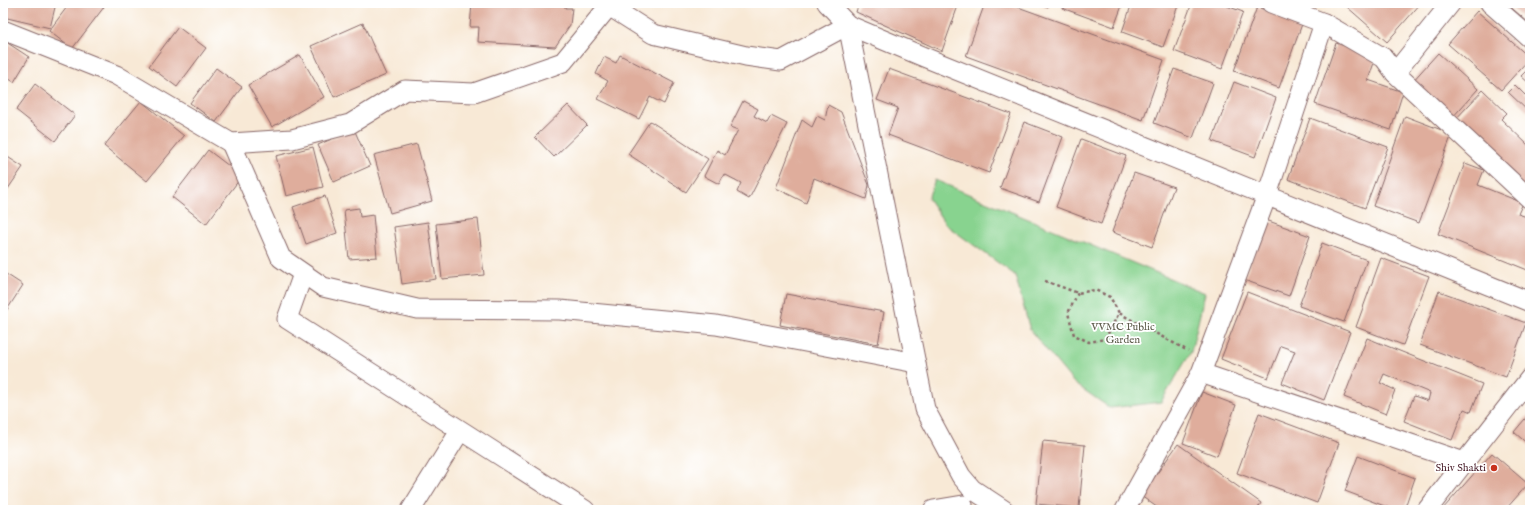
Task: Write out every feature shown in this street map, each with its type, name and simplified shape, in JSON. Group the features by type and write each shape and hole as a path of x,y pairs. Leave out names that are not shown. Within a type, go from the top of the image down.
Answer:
{"street":[{"path":"828,3 848,25 1530,302"},
{"path":"1271,3 1324,23 1384,58 1395,73 1530,199"},
{"path":"1395,73 1452,3"},
{"path":"1490,3 1530,38"},
{"path":"3,30 116,75 231,143 292,139 350,124 405,90 474,93 563,62 609,6 653,34 746,56 781,61 848,25"},
{"path":"1125,510 1204,367 1267,196 1324,23"},
{"path":"848,25 925,409 961,476 972,489 1004,510"},
{"path":"231,143 281,258 323,287 417,309 560,310 716,325 916,363"},
{"path":"304,274 287,318 585,510"},
{"path":"1204,367 1464,462"},
{"path":"1427,510 1530,378"},
{"path":"411,510 460,430"},
{"path":"933,510 961,508 972,489"}],"path":[{"path":"1045,281 1078,293 1095,290 1110,297 1119,313 1204,367"},
{"path":"1078,293 1068,313 1074,335 1089,342 1105,339 1119,313"}],"green space":[{"name":"VVMC Public Garden","path":"935,180 1205,293 1191,352 1161,402 1110,408 1074,383 1030,330 1015,275 946,225 928,198"}],"building":[{"path":"3,3 56,3 50,28 3,17"},
{"path":"70,3 99,3 104,7 72,49 49,31"},
{"path":"472,3 565,3 565,8 572,8 570,25 555,47 478,42 479,27 470,27"},
{"path":"859,3 959,3 942,51 856,12"},
{"path":"985,3 1007,3 1164,60 1143,120 966,56"},
{"path":"1038,3 1049,3 1048,7"},
{"path":"1064,3 1123,3 1114,27 1062,8"},
{"path":"1132,3 1179,3 1163,47 1122,32"},
{"path":"1192,3 1219,3 1243,12 1222,69 1174,51"},
{"path":"1349,3 1421,3 1387,42 1346,6"},
{"path":"1506,3 1530,3 1530,24"},
{"path":"1257,7 1302,24 1279,88 1234,71"},
{"path":"1477,11 1530,58 1501,90 1448,44"},
{"path":"363,23 386,75 334,97 311,46"},
{"path":"178,27 206,48 177,87 149,66"},
{"path":"3,40 29,57 14,82 3,75"},
{"path":"1336,43 1376,57 1368,80 1403,92 1391,130 1315,104"},
{"path":"1438,53 1478,89 1451,119 1411,83"},
{"path":"300,55 324,97 272,127 248,85"},
{"path":"620,55 674,83 664,104 650,97 639,119 598,99 608,81 596,74 604,57 616,63"},
{"path":"1530,67 1530,84 1521,76"},
{"path":"216,68 242,87 216,122 190,103"},
{"path":"889,69 1011,114 989,173 888,135 898,108 877,100"},
{"path":"1174,69 1213,83 1193,138 1154,123"},
{"path":"1234,82 1276,98 1255,157 1212,141"},
{"path":"35,84 75,115 55,141 16,110"},
{"path":"1515,85 1525,95 1530,90 1530,113 1508,92"},
{"path":"1483,90 1507,113 1501,119 1530,147 1530,194 1453,122"},
{"path":"141,101 184,136 147,181 104,146"},
{"path":"743,101 758,109 754,116 767,123 771,116 787,124 749,199 737,192 741,183 724,174 719,184 704,176 717,150 725,155 738,130 730,127"},
{"path":"568,105 587,125 554,157 535,137"},
{"path":"828,105 841,112 869,185 866,199 814,178 806,203 776,188 802,120 812,127 817,116 825,120"},
{"path":"1405,116 1452,134 1419,223 1373,206"},
{"path":"1310,118 1388,147 1365,208 1288,179"},
{"path":"650,121 708,159 686,192 628,154"},
{"path":"1024,122 1063,137 1039,202 1000,188"},
{"path":"354,129 370,166 334,182 318,145"},
{"path":"1081,139 1126,156 1101,224 1056,207"},
{"path":"417,144 432,201 390,213 374,155"},
{"path":"313,147 323,187 286,196 276,156"},
{"path":"208,150 242,176 206,224 172,197"},
{"path":"3,154 23,167 3,196"},
{"path":"1465,163 1484,170 1478,185 1523,203 1518,214 1530,218 1530,271 1438,234"},
{"path":"1134,173 1174,187 1152,247 1112,232"},
{"path":"325,196 337,233 306,244 293,207"},
{"path":"359,208 360,217 373,215 377,257 349,259 344,210"},
{"path":"478,219 484,275 442,279 436,224"},
{"path":"1266,220 1310,236 1289,296 1244,280"},
{"path":"428,222 436,279 402,284 394,227"},
{"path":"1322,243 1367,260 1344,322 1299,306"},
{"path":"1381,258 1429,276 1403,345 1356,327"},
{"path":"3,272 23,285 3,316"},
{"path":"1439,291 1526,323 1506,377 1420,345"},
{"path":"1247,292 1350,332 1324,400 1282,383 1295,351 1281,346 1268,378 1221,359"},
{"path":"786,294 884,312 878,344 780,325"},
{"path":"1367,338 1482,384 1471,412 1464,409 1452,440 1404,421 1414,396 1428,401 1430,393 1384,374 1380,383 1395,390 1386,414 1344,397"},
{"path":"1202,392 1236,405 1217,456 1183,443"},
{"path":"1259,413 1339,443 1317,503 1237,473"},
{"path":"1530,413 1530,446 1514,432"},
{"path":"1043,441 1085,445 1079,508 1036,504"},
{"path":"1178,444 1261,503 1257,510 1161,510 1141,496"},
{"name":"Shiv Shakti","path":"1492,453 1528,484 1505,510 1442,510"},
{"path":"1358,456 1415,478 1404,510 1395,510 1345,491"}],"place":[{"name":"Shiv Shakti","path":"1494,468"}]}
